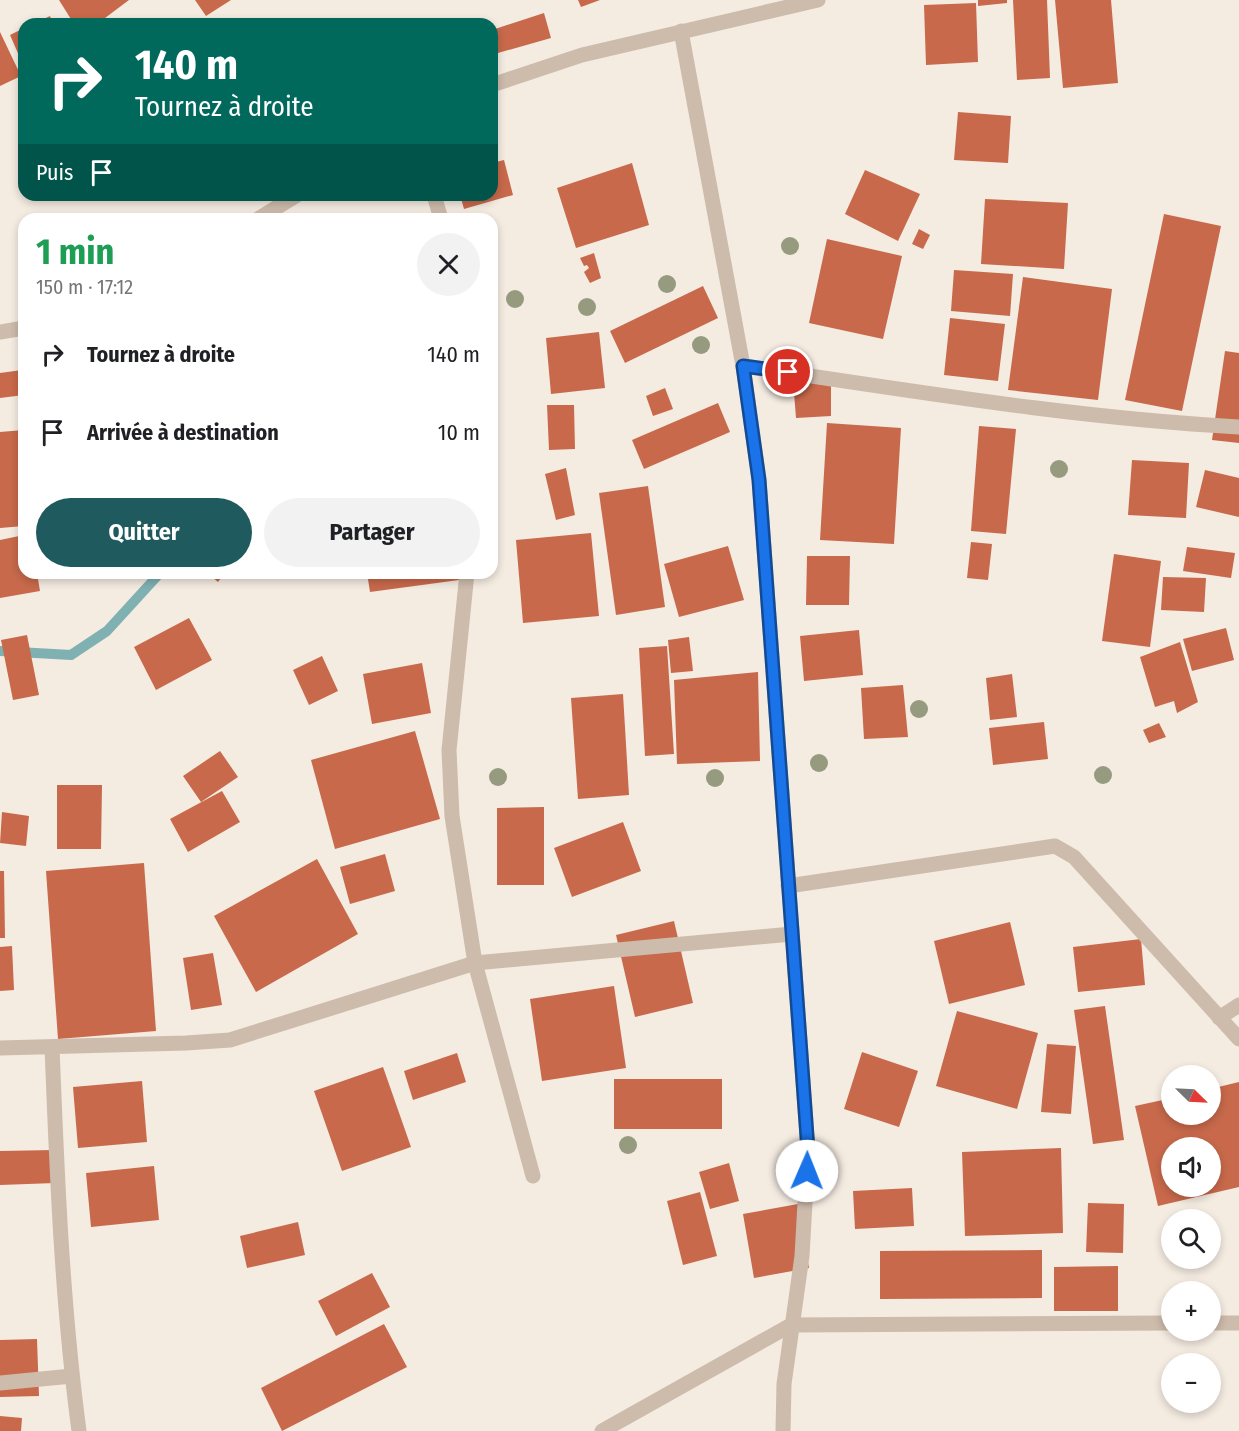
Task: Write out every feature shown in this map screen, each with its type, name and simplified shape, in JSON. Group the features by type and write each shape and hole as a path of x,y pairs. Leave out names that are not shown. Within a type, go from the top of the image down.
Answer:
{"street":[{"path":"498,84 582,55 818,0"},
{"path":"681,31 743,366 759,480 808,1150 802,1256 784,1384 783,1431"},
{"path":"268,213 287,201"},
{"path":"0,332 18,329"},
{"path":"743,366 1035,409 1155,423 1239,427"},
{"path":"466,579 449,750 452,816 475,963 533,1176"},
{"path":"788,886 1055,846 1074,857 1239,1039"},
{"path":"0,1048 230,1040 475,963 792,934"},
{"path":"1219,1018 1239,1005"},
{"path":"52,1047 59,1232 79,1431"},
{"path":"602,1431 791,1325 1161,1323"},
{"path":"1221,1323 1239,1323"},
{"path":"0,1383 72,1376"}],"building":[{"path":"59,0 129,0 105,18 70,18"},
{"path":"195,0 231,0 206,16"},
{"path":"578,0 600,0 581,7"},
{"path":"978,0 1007,0 1007,3 978,6"},
{"path":"1013,0 1047,0 1050,78 1017,80"},
{"path":"1055,0 1111,0 1118,83 1063,88"},
{"path":"976,3 978,62 926,65 924,5"},
{"path":"544,13 551,38 498,53 498,28"},
{"path":"18,31 18,53 10,35"},
{"path":"0,32 18,70 18,77 0,86"},
{"path":"958,112 1011,116 1008,163 954,160"},
{"path":"504,160 513,195 498,199 498,162"},
{"path":"632,163 649,225 576,248 557,188"},
{"path":"865,170 920,194 898,241 845,214"},
{"path":"985,199 1068,203 1064,269 981,264"},
{"path":"462,201 492,201 464,209"},
{"path":"1164,214 1221,226 1182,411 1125,400"},
{"path":"919,229 930,235 923,249 912,244"},
{"path":"827,239 902,256 883,339 809,323"},
{"path":"594,253 601,278 590,283 584,272 589,268 587,265 584,266 580,258"},
{"path":"954,270 1013,274 1010,316 951,311"},
{"path":"1023,277 1112,289 1098,400 1008,390"},
{"path":"703,286 718,318 625,363 610,331"},
{"path":"950,318 1005,324 998,381 944,375"},
{"path":"599,332 605,388 551,394 546,338"},
{"path":"1225,351 1239,353 1239,443 1212,440"},
{"path":"792,367 831,374 831,416 796,418"},
{"path":"18,371 18,396 0,398 0,373"},
{"path":"665,388 673,409 653,416 646,396"},
{"path":"718,403 730,432 644,469 632,440"},
{"path":"547,405 574,405 575,449 549,450"},
{"path":"827,423 901,428 894,544 820,540"},
{"path":"979,426 1016,429 1006,534 971,531"},
{"path":"18,430 18,526 0,528 0,432"},
{"path":"1132,460 1189,463 1186,518 1128,515"},
{"path":"566,468 575,515 556,520 545,474"},
{"path":"1205,470 1239,478 1239,517 1196,507"},
{"path":"648,486 665,607 616,615 599,493"},
{"path":"591,533 599,616 523,623 516,540"},
{"path":"18,536 18,579 38,579 40,591 0,598 0,540"},
{"path":"971,542 992,544 988,580 967,578"},
{"path":"728,546 744,600 679,617 664,564"},
{"path":"1187,547 1235,553 1231,578 1183,571"},
{"path":"1114,554 1161,561 1150,647 1102,641"},
{"path":"807,556 850,556 849,605 806,605"},
{"path":"1163,577 1206,578 1204,612 1161,610"},
{"path":"368,579 459,580 370,592"},
{"path":"189,618 212,660 156,690 134,647"},
{"path":"1226,628 1234,660 1192,671 1183,639"},
{"path":"859,630 863,675 804,681 800,636"},
{"path":"27,635 39,695 13,700 1,640"},
{"path":"689,637 693,671 671,673 668,640"},
{"path":"1180,642 1198,702 1177,713 1174,701 1155,707 1140,657"},
{"path":"667,646 674,754 645,756 639,648"},
{"path":"322,656 338,691 309,705 293,670"},
{"path":"422,663 431,713 372,724 363,674"},
{"path":"758,672 760,761 677,764 674,680"},
{"path":"1012,674 1017,717 990,720 986,678"},
{"path":"903,685 908,737 864,739 861,688"},
{"path":"623,694 629,795 578,799 571,698"},
{"path":"1044,722 1048,759 993,765 989,728"},
{"path":"1159,723 1166,737 1149,743 1143,730"},
{"path":"415,731 440,819 335,849 311,760"},
{"path":"220,751 238,777 201,802 183,776"},
{"path":"57,785 102,785 101,849 57,849"},
{"path":"222,791 240,822 188,852 170,819"},
{"path":"544,807 544,885 497,885 497,808"},
{"path":"2,812 29,816 26,846 0,843"},
{"path":"623,822 641,871 572,897 554,848"},
{"path":"385,854 395,891 350,904 340,867"},
{"path":"317,859 358,934 256,992 214,916"},
{"path":"144,863 156,1031 58,1039 46,871"},
{"path":"0,871 4,871 5,938 0,938"},
{"path":"674,921 693,1003 635,1017 616,935"},
{"path":"1010,922 1025,985 949,1004 934,941"},
{"path":"1141,939 1145,985 1078,992 1073,947"},
{"path":"12,946 14,990 0,991 0,947"},
{"path":"213,953 222,1005 191,1010 183,958"},
{"path":"614,986 626,1068 542,1081 530,999"},
{"path":"1105,1006 1124,1140 1093,1144 1074,1010"},
{"path":"957,1011 1038,1033 1017,1109 936,1086"},
{"path":"1047,1044 1076,1046 1071,1114 1041,1112"},
{"path":"862,1052 918,1071 899,1127 844,1109"},
{"path":"457,1053 466,1082 413,1100 404,1071"},
{"path":"383,1067 411,1147 342,1171 314,1091"},
{"path":"614,1079 722,1079 722,1129 614,1129"},
{"path":"142,1081 147,1142 78,1148 73,1087"},
{"path":"1239,1082 1239,1187 1221,1191 1221,1137 1161,1137 1161,1197 1196,1197 1158,1206 1135,1106 1161,1100 1161,1125 1221,1125 1221,1086"},
{"path":"1061,1148 1063,1233 965,1236 962,1152"},
{"path":"54,1150 55,1183 0,1185 0,1151"},
{"path":"729,1163 739,1201 710,1209 699,1172"},
{"path":"154,1166 159,1220 91,1227 86,1173"},
{"path":"912,1188 914,1226 855,1229 853,1191"},
{"path":"700,1192 717,1256 683,1265 667,1201"},
{"path":"1088,1203 1124,1204 1123,1253 1086,1252"},
{"path":"798,1204 809,1268 754,1278 743,1214"},
{"path":"298,1222 305,1255 247,1268 240,1236"},
{"path":"1042,1250 1042,1298 880,1299 880,1251"},
{"path":"1118,1266 1118,1311 1054,1311 1054,1267"},
{"path":"372,1273 390,1307 336,1336 318,1301"},
{"path":"384,1324 407,1367 282,1431 261,1388"},
{"path":"37,1339 39,1396 0,1397 0,1340"},
{"path":"0,1416 22,1418 21,1431 0,1431"}],"waterway":[{"path":"0,651 71,655 107,631 155,579"}],"route":[{"path":"788,372 743,366 752,415 759,480 808,1150 807,1171"}]}
